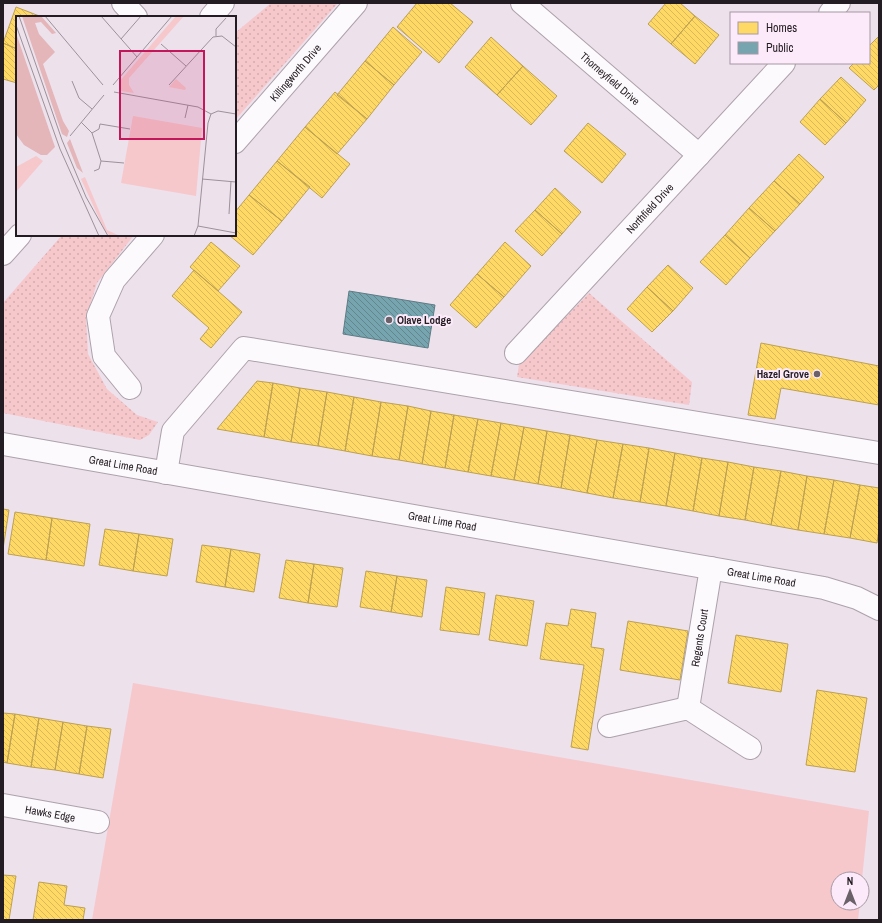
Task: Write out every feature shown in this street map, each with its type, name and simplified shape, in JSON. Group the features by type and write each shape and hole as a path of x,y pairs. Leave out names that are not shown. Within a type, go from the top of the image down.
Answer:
{"main road":[{"path":"123,3 135,16"},
{"path":"212,16 223,3"},
{"name":"Killingworth Drive","path":"236,141 356,3"},
{"name":"Thorneyfield Drive","path":"522,3 699,155"},
{"path":"831,12 839,3"},
{"name":"Northfield Drive","path":"516,353 783,64"},
{"path":"3,254 19,236"},
{"path":"130,388 104,356 98,316 114,280 152,236"},
{"path":"166,473 173,431 244,348 879,453"},
{"name":"Great Lime Road","path":"3,444 824,588 857,598 879,609"},
{"name":"Regents Court","path":"688,708 711,568"},
{"path":"609,726 688,708 750,748"},
{"name":"Hawks Edge","path":"3,805 98,822"}],"shaded area":[{"path":"271,3 338,3 236,119 236,32"},
{"path":"61,236 133,236 97,283 86,318 88,354 107,389 137,415 158,422 149,435 140,440 3,413 3,303"},
{"path":"589,293 692,382 689,405 517,377 519,365"},
{"path":"133,683 869,811 863,871 830,871 830,911 859,911 858,920 92,920"}],"building: Homes":[{"path":"417,3 450,3 473,22 439,63 397,27"},
{"path":"666,3 680,3 695,16 671,44 648,24"},
{"path":"16,7 39,16 16,16 16,49 3,43"},
{"path":"695,16 719,35 695,64 671,44"},
{"path":"393,27 422,52 394,85 365,61"},
{"path":"491,37 523,66 497,95 465,67"},
{"path":"878,37 879,85 874,90 849,68 853,64 870,64 870,45"},
{"path":"3,43 16,49 16,83 3,79"},
{"path":"365,61 394,85 367,119 337,95"},
{"path":"523,66 557,96 531,125 497,95"},
{"path":"841,77 866,100 846,123 820,99"},
{"path":"335,92 367,119 337,154 305,127"},
{"path":"820,99 846,123 825,145 800,122"},
{"path":"588,123 626,154 602,183 564,151"},
{"path":"305,127 350,164 322,198 277,161"},
{"path":"799,154 824,177 800,204 774,181"},
{"path":"277,161 310,187 282,221 249,195"},
{"path":"774,181 800,204 775,231 749,208"},
{"path":"555,188 581,212 562,234 535,210"},
{"path":"249,195 282,221 253,255 230,236 236,236 236,211"},
{"path":"749,208 775,231 750,258 725,235"},
{"path":"535,210 562,234 542,256 515,231"},
{"path":"725,235 750,258 726,285 700,262"},
{"path":"211,242 240,266 218,291 190,267"},
{"path":"505,242 531,266 504,297 477,274"},
{"path":"668,265 693,288 673,311 647,287"},
{"path":"194,270 242,312 211,348 200,339 209,328 172,296"},
{"path":"477,274 504,297 476,328 450,305"},
{"path":"647,287 673,311 652,332 627,309"},
{"name":"Hazel Grove","path":"761,343 879,366 879,405 781,388 775,419 748,415"},
{"path":"257,381 273,383 264,437 217,429"},
{"path":"273,383 300,388 291,442 264,437"},
{"path":"300,388 327,392 318,446 291,442"},
{"path":"327,392 354,397 345,451 318,446"},
{"path":"354,397 381,402 372,456 345,451"},
{"path":"381,402 408,406 399,460 372,456"},
{"path":"408,406 431,411 422,464 399,460"},
{"path":"431,411 454,415 445,468 422,464"},
{"path":"454,415 478,419 468,472 445,468"},
{"path":"478,419 501,423 491,476 468,472"},
{"path":"501,423 524,427 514,480 491,476"},
{"path":"524,427 547,431 538,484 514,480"},
{"path":"547,431 570,435 561,488 538,484"},
{"path":"570,435 597,440 587,493 561,488"},
{"path":"597,440 623,444 613,498 587,493"},
{"path":"623,444 649,448 640,502 613,498"},
{"path":"649,448 675,453 666,506 640,502"},
{"path":"675,453 702,458 693,511 666,506"},
{"path":"702,458 728,462 719,516 693,511"},
{"path":"728,462 754,467 745,520 719,516"},
{"path":"754,467 781,471 771,525 745,520"},
{"path":"781,471 807,476 798,530 771,525"},
{"path":"807,476 834,480 824,534 798,530"},
{"path":"834,480 860,485 850,538 824,534"},
{"path":"860,485 879,488 879,530 877,543 850,538"},
{"path":"3,509 9,510 3,549"},
{"path":"15,512 52,518 46,560 8,554"},
{"path":"52,518 90,524 84,566 46,560"},
{"path":"105,529 139,534 133,571 99,565"},
{"path":"139,534 173,539 167,576 133,571"},
{"path":"202,545 231,549 225,587 196,582"},
{"path":"231,549 260,554 254,592 225,587"},
{"path":"286,560 314,564 308,603 279,598"},
{"path":"314,564 343,568 337,607 308,603"},
{"path":"366,571 397,576 391,612 360,607"},
{"path":"397,576 427,580 422,617 391,612"},
{"path":"446,587 485,593 479,635 440,630"},
{"path":"496,595 534,601 527,646 489,640"},
{"path":"571,609 596,613 591,647 604,649 588,750 571,747 584,665 540,659 546,623 568,626"},
{"path":"628,621 688,631 680,680 620,670"},
{"path":"736,635 788,644 781,692 728,683"},
{"path":"817,690 867,698 855,772 806,765"},
{"path":"3,713 15,714 7,763 3,762"},
{"path":"15,714 39,718 31,767 7,763"},
{"path":"39,718 63,722 55,770 31,767"},
{"path":"63,722 87,726 79,774 55,770"},
{"path":"87,726 111,729 103,778 79,774"},
{"path":"3,875 16,876 9,920 3,920"},
{"path":"39,882 67,886 64,905 85,908 83,920 33,920"}],"building: Public":[{"name":"Olave Lodge","path":"349,291 435,305 428,348 343,334"}],"place":[{"name":"Olave Lodge","path":"389,320"},
{"name":"Hazel Grove","path":"817,374"}]}
